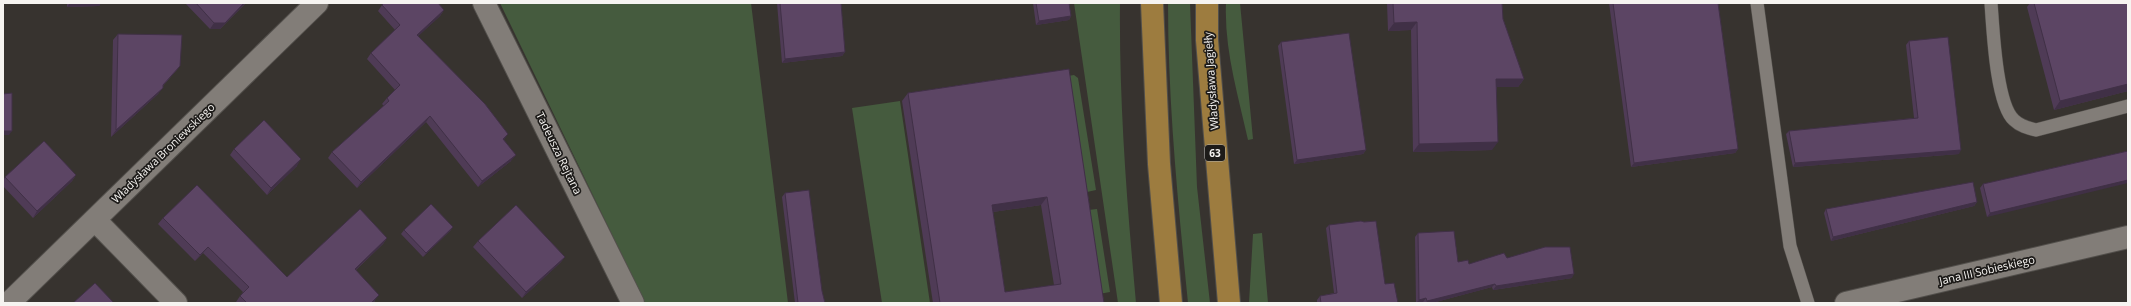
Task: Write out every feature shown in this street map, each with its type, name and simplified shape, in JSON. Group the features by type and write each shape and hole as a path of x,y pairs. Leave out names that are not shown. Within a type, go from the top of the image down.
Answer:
{"main road":[{"path":"1152,3 1159,157 1170,303"},
{"name":"Władysława Jagiełły","path":"1207,3 1207,40 1229,303"}],"street":[{"name":"Władysława Broniewskiego","path":"9,303 317,3"},
{"name":"Tadeusza Rejtana","path":"484,3 633,303"},
{"path":"95,220 176,303"},
{"name":"Jana III Sobieskiego","path":"1846,303 2128,237"}],"lane":[{"path":"1757,3 1790,246 1808,303"},
{"path":"1991,3 2002,99 2013,120 2025,128 2036,130 2128,106"}],"green space":[{"path":"500,3 751,3 788,303 645,303"},
{"path":"1074,3 1120,3 1124,153 1136,303 1118,303"},
{"path":"1168,3 1190,3 1197,187 1210,303 1188,303 1177,190 1172,116 1168,40"},
{"path":"1226,3 1240,3 1253,139 1248,140 1229,55"},
{"path":"1074,75 1078,78 1096,190 1087,192 1068,76"},
{"path":"900,101 930,303 882,303 852,108"},
{"path":"1097,209 1110,292 1099,294 1088,210"},
{"path":"1262,233 1268,303 1249,303 1253,234"}],"building":[{"path":"196,3 244,3 225,23 214,23"},
{"path":"384,3 438,3 444,10 417,35 485,104 508,134 503,139 516,155 482,181 430,116 361,182 332,152 389,101 387,98 400,85 371,53 400,25 382,5"},
{"path":"780,3 841,3 845,52 785,59"},
{"path":"1036,3 1069,3 1071,16 1039,21"},
{"path":"1393,3 1502,3 1503,19 1524,79 1496,79 1498,142 1419,144 1417,22 1394,23"},
{"path":"1613,3 1718,3 1738,149 1634,163"},
{"path":"2034,3 2128,3 2128,84 2060,101"},
{"path":"1349,33 1366,150 1297,160 1281,42"},
{"path":"118,34 182,35 180,66 163,85 163,88 116,130"},
{"path":"1948,37 1961,150 1795,163 1789,131 1918,118 1909,41"},
{"path":"1069,69 1104,303 940,303 908,93","holes":["1047,197 1061,284 1005,292 992,205"]},
{"path":"12,93 12,131 3,131 3,94"},
{"path":"264,120 301,159 271,188 234,149"},
{"path":"44,141 76,175 37,211 5,177"},
{"path":"2128,151 2128,180 1990,213 1983,184"},
{"path":"1973,182 1977,202 1833,237 1826,209"},
{"path":"197,185 287,277 360,209 387,238 355,269 379,295 371,303 247,303 240,296 249,287 208,247 200,255 163,218"},
{"path":"809,190 822,291 825,303 798,303 785,193"},
{"path":"431,204 453,227 426,253 404,230"},
{"path":"516,205 565,257 526,292 478,241"},
{"path":"1361,221 1376,221 1385,284 1394,283 1398,303 1321,303 1320,296 1337,293 1329,225"},
{"path":"1454,231 1458,262 1468,260 1469,264 1504,253 1507,258 1545,247 1570,247 1574,274 1496,286 1495,284 1427,301 1426,298 1419,300 1418,233"},
{"path":"95,283 114,303 73,303"}]}
